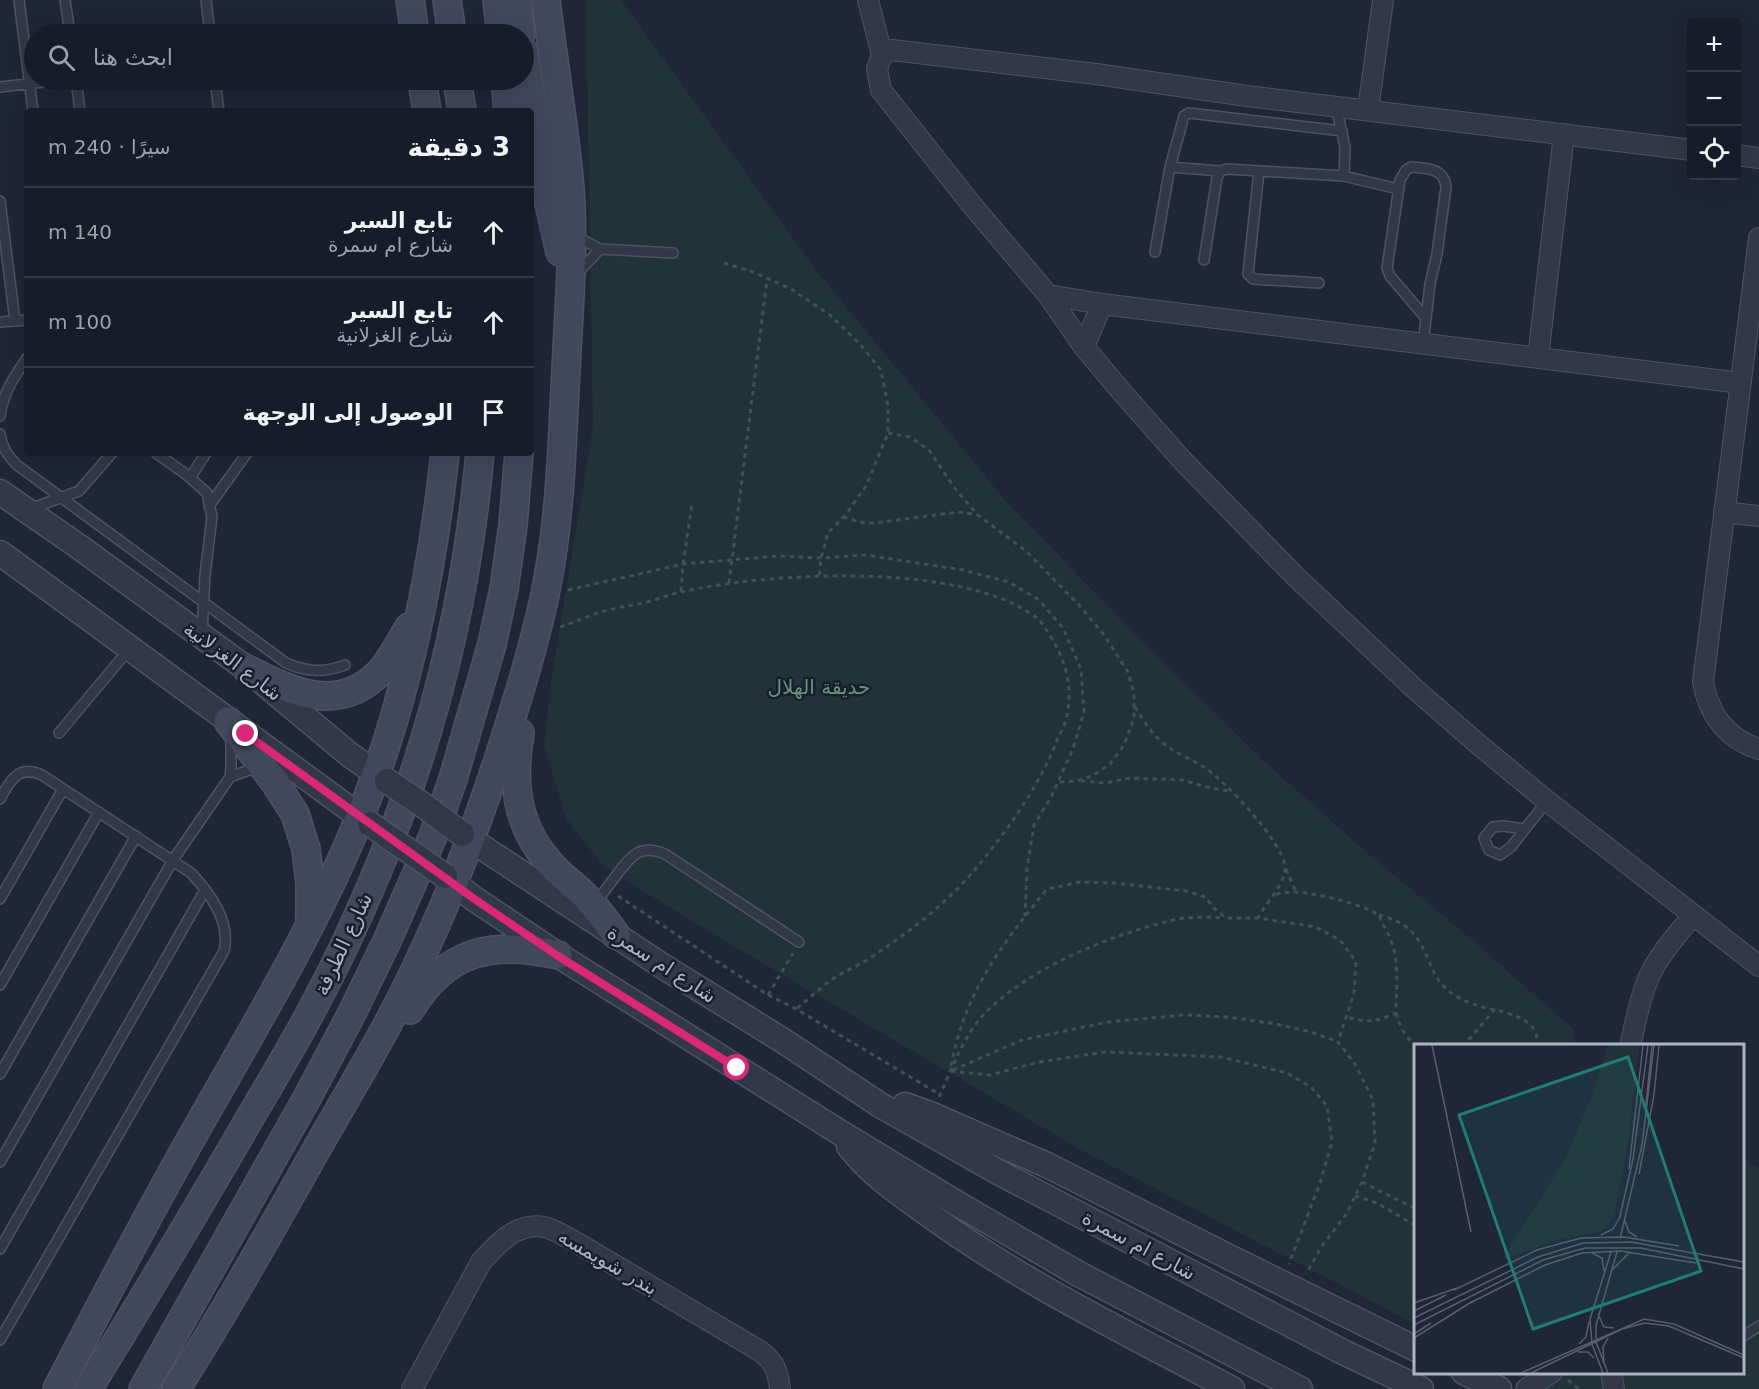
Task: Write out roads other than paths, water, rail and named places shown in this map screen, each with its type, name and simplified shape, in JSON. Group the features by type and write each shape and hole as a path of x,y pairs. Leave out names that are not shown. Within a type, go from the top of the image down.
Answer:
{"main road":[{"path":"410,0 414,24"},
{"path":"447,0 451,24"},
{"path":"497,0 500,24"},
{"path":"515,0 519,24"},
{"path":"176,1389 206,1342 368,1058 416,969 466,836 489,787 521,687 548,583 558,502 570,288 572,230 569,178 546,0"},
{"path":"424,90 427,108"},
{"path":"459,90 462,108"},
{"path":"506,90 508,108"},
{"path":"530,90 533,108"},
{"path":"534,115 545,185 570,288"},
{"path":"57,1389 172,1172 269,1003 365,820 381,777 421,606 432,555 446,456"},
{"name":"شارع الطرفة","path":"88,1389 169,1258 318,999 352,930 377,871 417,763 450,641 462,587 480,456"},
{"name":"شارع الطرفة","path":"143,1389 307,1098 351,1015 387,941 433,836 456,769 492,644 504,588 513,525 519,456"},
{"path":"248,669 280,686 306,694 327,696 347,692 359,687 380,671 421,606"},
{"path":"521,687 522,708 516,758 516,787 525,823 534,842 548,862 600,896 616,935"},
{"path":"228,721 295,814 306,849 310,883 310,926"},
{"path":"368,1058 394,1033 416,999 432,980 454,963 491,949 508,948 558,956"}],"street":[{"path":"867,0 882,55 877,69 881,90 971,204 1048,295 1084,347 1182,460 1296,577 1416,690 1548,801 1759,966"},
{"path":"1368,110 1383,0"},
{"path":"882,55 892,50 1687,149"},
{"path":"1538,358 1564,134"},
{"path":"1741,156 1759,158"},
{"path":"1759,238 1703,682 1710,708 1725,729 1745,744 1759,749"},
{"path":"1048,295 1102,304 1741,383"},
{"path":"1084,347 1102,304"},
{"name":"شارع الغزلانية","path":"0,492 248,669 350,755 466,836"},
{"path":"1724,512 1759,516"},
{"path":"0,553 365,820 558,956 953,1202 1077,1273 1300,1389"},
{"name":"شارع ام سمرة","path":"466,836 880,1104 998,1172 1345,1353 1421,1389"},
{"path":"1630,1044 1641,997 1650,975 1693,915"},
{"name":"شارع ام سمرة","path":"862,1093 921,1110 1047,1165 1414,1348"},
{"path":"836,1130 872,1173 998,1261 1078,1307 1232,1389"},
{"name":"بندر شويمسه","path":"412,1389 481,1262 496,1245 520,1228 532,1226 546,1227 574,1241 760,1351 774,1364 778,1372 780,1389"},
{"path":"1468,1374 1499,1389"},
{"path":"1526,1389 1549,1374"},
{"path":"1611,1374 1614,1389"}],"lane":[{"path":"19,0 24,38"},
{"path":"65,0 69,24"},
{"path":"206,0 209,24"},
{"path":"0,87 24,84"},
{"path":"31,90 33,108"},
{"path":"77,90 80,108"},
{"path":"216,90 219,108"},
{"path":"1336,106 1345,147 1344,176"},
{"path":"1155,252 1170,167 1184,116 1189,113 1342,131"},
{"path":"1170,167 1344,176 1398,189"},
{"path":"1423,344 1425,317 1446,187 1442,174 1437,171 1411,167 1406,170 1400,180 1387,268 1390,276 1425,317"},
{"path":"1204,260 1220,171"},
{"path":"1259,171 1248,274 1253,279 1318,284"},
{"path":"0,201 15,321"},
{"path":"572,230 583,240 600,249 673,253"},
{"path":"570,288 584,265 600,249"},
{"path":"0,322 24,320"},
{"path":"0,416 5,393 24,362"},
{"path":"0,434 8,456 17,465 286,663 297,668 317,671 327,671 345,665"},
{"path":"27,510 79,491 109,456"},
{"path":"160,456 207,493 212,517 205,574 202,636"},
{"path":"190,478 204,456"},
{"path":"209,506 245,456"},
{"path":"58,733 130,648"},
{"path":"0,1162 173,860 230,777 232,745 228,721"},
{"path":"230,777 264,769"},
{"path":"0,799 13,777 27,771 42,775 191,873 205,890 225,925 226,934 224,951 0,1340"},
{"path":"0,899 63,789"},
{"path":"1525,829 1548,801"},
{"path":"0,986 99,812"},
{"path":"0,1074 136,836"},
{"path":"600,896 630,858 638,852 656,850 799,942"},
{"path":"0,1249 205,890"},
{"path":"1744,1336 1759,1326"}],"park label":[{"name":"حديقة الهلال","path":"819,687"}]}
